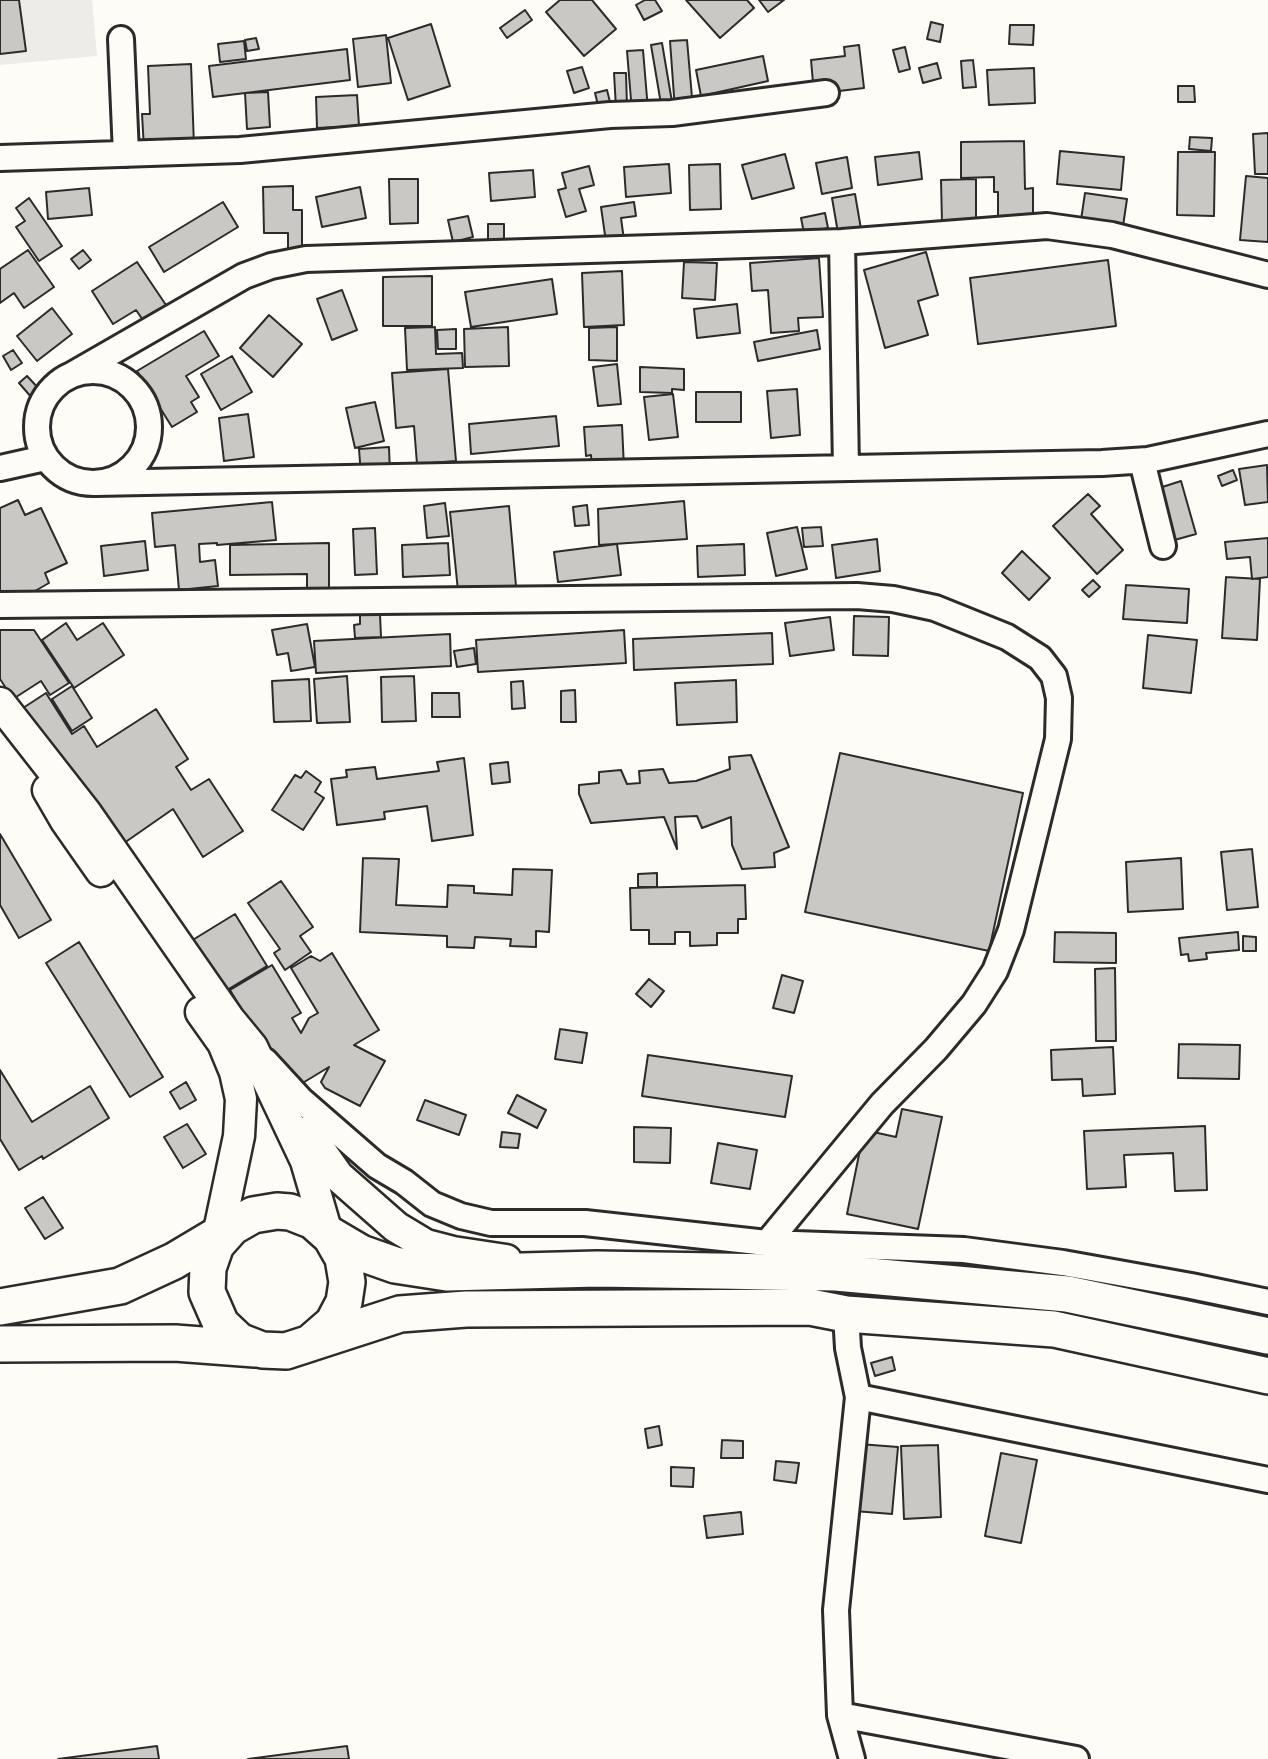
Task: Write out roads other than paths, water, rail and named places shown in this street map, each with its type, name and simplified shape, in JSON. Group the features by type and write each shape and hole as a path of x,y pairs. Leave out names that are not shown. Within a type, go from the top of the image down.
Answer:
{"highway":[{"path":"0,1307 120,1286 174,1261 253,1215 277,1211 290,1212 313,1221 327,1233 361,1253 395,1265 447,1273 597,1269 836,1273 1067,1294 1268,1336"},
{"path":"310,1343 332,1323 344,1302 347,1282 343,1258 327,1233"},
{"path":"222,1235 208,1268 207,1292 221,1324 239,1340 262,1350"},
{"path":"0,1344 175,1343 286,1351 400,1314 466,1309 810,1307 846,1314 1055,1329 1268,1376"}],"main road":[{"path":"0,704 86,813 252,1048 338,1176 396,1227 426,1245 492,1259 597,1269"},
{"path":"0,704 66,821 223,1043 235,1072 241,1099 239,1136 222,1235"},
{"path":"252,1048 306,1161 327,1233"}],"street":[{"path":"121,39 126,154"},
{"path":"0,158 240,150 610,115 672,113 826,93"},
{"path":"1268,275 1112,235 1046,226 842,242 306,259 271,266 244,276 70,376 53,387 42,403 37,422 38,439 45,458 58,472 76,481 95,483 1142,461 1268,434"},
{"path":"842,242 846,468"},
{"path":"70,376 92,371 111,374 128,384 141,398 148,416 148,436 142,454 130,469 113,480 95,483"},
{"path":"0,468 45,458"},
{"path":"1142,461 1163,546"},
{"path":"0,605 857,596 892,599 935,608 1007,637 1040,658 1054,676 1059,698 1058,739 1011,930 995,971 974,1004 936,1049 882,1104 767,1243"},
{"path":"252,1048 300,1099 360,1152 432,1204 461,1216 491,1223 585,1223 767,1243 964,1250 1063,1263 1268,1303"},
{"path":"846,1314 848,1348 858,1397 836,1610 840,1715 852,1759"},
{"path":"858,1397 1268,1480"},
{"path":"840,1715 1076,1759"}]}
